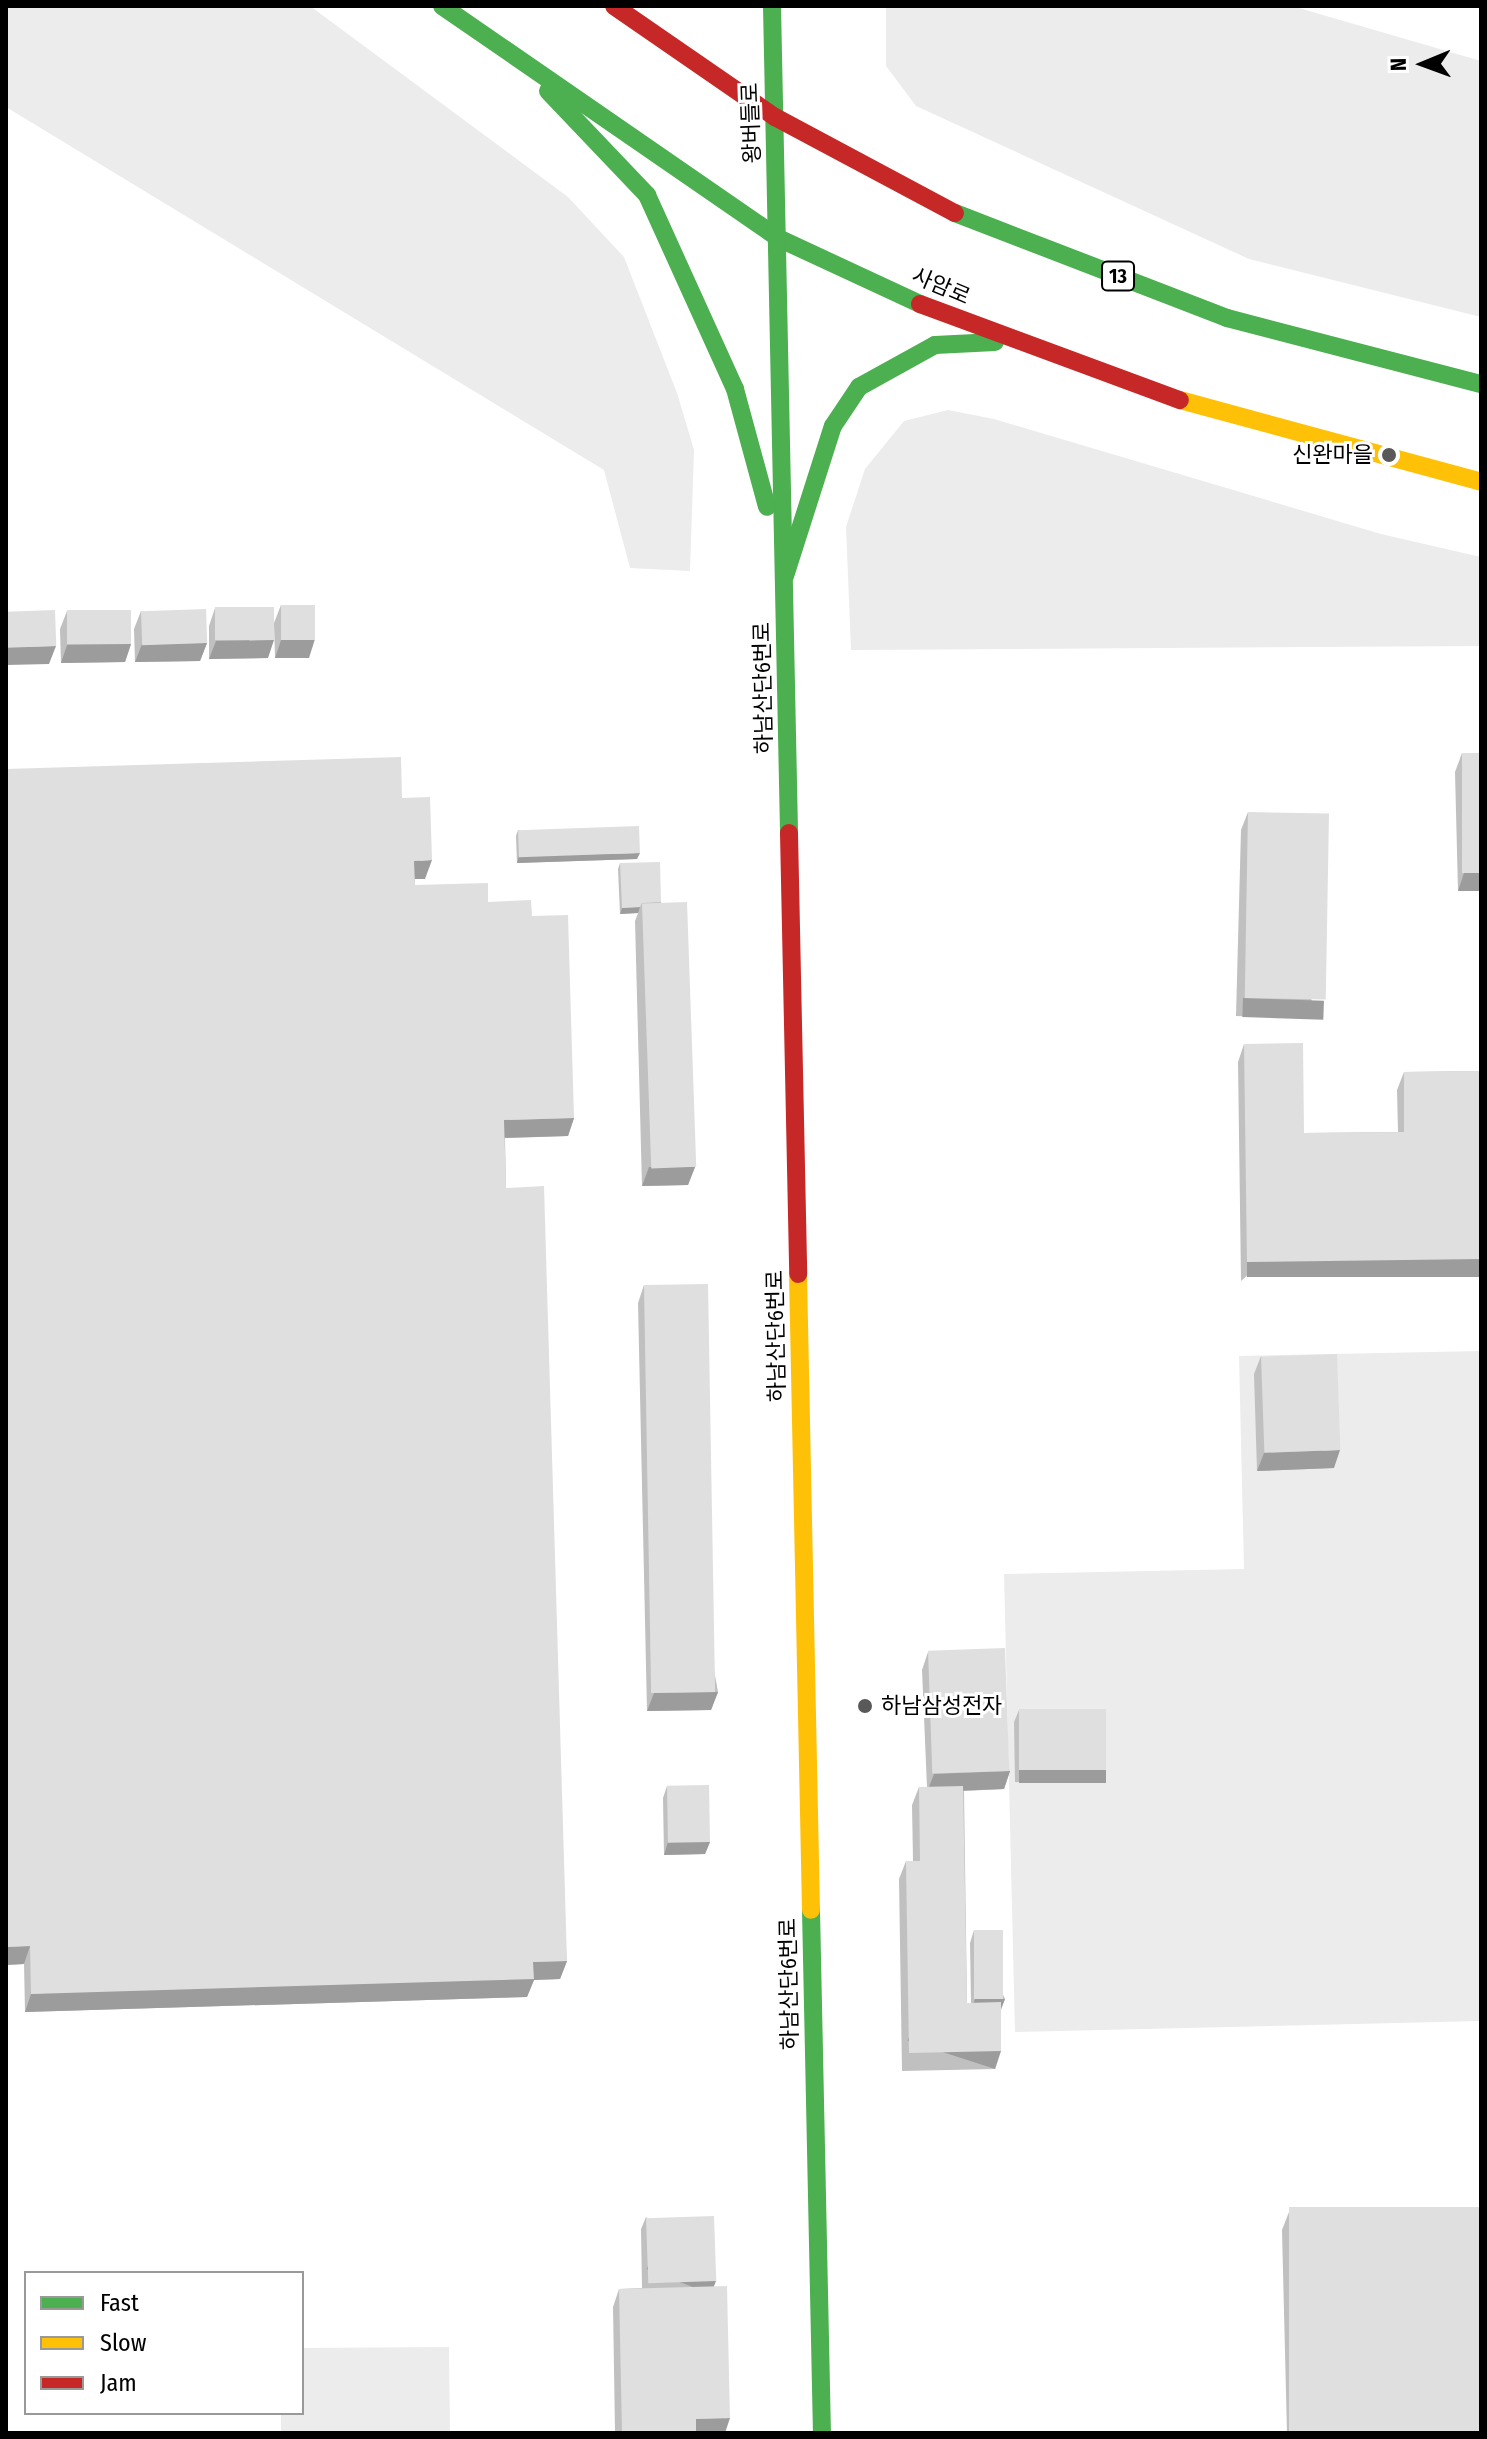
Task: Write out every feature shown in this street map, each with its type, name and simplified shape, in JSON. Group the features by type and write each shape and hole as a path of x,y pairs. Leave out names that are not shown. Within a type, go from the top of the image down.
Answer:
{"street":[{"name":"사암로","path":"442,6 778,238 945,316 1208,410 1481,482"},
{"name":"13","path":"614,6 775,117 965,218 1227,318 1481,384"},
{"name":"왕버들로","path":"772,6 778,238"},
{"path":"519,60 647,195 673,246 735,389 785,576"},
{"name":"하남산단6번로","path":"778,238 822,2433"},
{"path":"785,576 833,426 859,387 935,345 1013,341"}],"shaded area":[{"path":"6,6 310,6 568,197 624,257 677,393 694,450 690,571 630,568 604,470 6,107"},
{"path":"886,6 1292,6 1481,61 1481,317 1249,259 916,106 886,66"},
{"path":"948,410 994,419 1381,534 1481,557 1481,646 851,650 846,527 865,469 904,421"},
{"path":"1481,1351 1481,2021 1015,2032 1004,1574 1244,1569 1239,1356"},
{"path":"449,2347 450,2433 281,2433 281,2415 304,2415 304,2348"}],"building":[{"path":"281,605 315,605 315,640 281,640"},
{"path":"215,607 274,607 274,640 215,640"},
{"path":"206,609 207,643 142,645 141,611"},
{"path":"55,610 56,646 7,648 6,612"},
{"path":"67,610 131,610 131,644 67,644"},
{"path":"1462,753 1481,753 1481,873 1462,873"},
{"path":"401,757 402,798 430,797 432,860 414,861 415,885 488,883 488,902 531,900 532,916 568,915 574,1118 504,1120 506,1188 544,1186 567,1961 533,1962 534,1979 31,1994 30,1946 7,1947 6,1923 6,769"},
{"path":"1248,812 1329,813 1326,999 1245,998"},
{"path":"639,826 640,853 519,857 518,830"},
{"path":"660,862 661,902 622,908 620,863"},
{"path":"687,902 696,1167 651,1168 642,904"},
{"path":"1303,1043 1304,1133 1404,1132 1404,1072 1481,1071 1481,1259 1247,1262 1244,1044"},
{"path":"708,1284 715,1692 651,1693 644,1285"},
{"path":"1337,1354 1340,1450 1264,1453 1261,1357"},
{"path":"1005,1648 1009,1771 932,1774 928,1651"},
{"path":"1019,1709 1106,1709 1106,1770 1019,1770"},
{"path":"709,1785 710,1842 668,1843 667,1786"},
{"path":"963,1786 967,2003 1001,2002 1001,2051 909,2053 906,1861 920,1861 919,1787"},
{"path":"974,1930 1003,1930 1003,1999 974,1999"},
{"path":"1289,2207 1481,2207 1481,2433 1289,2433"},
{"path":"714,2216 716,2281 648,2283 646,2218"},
{"path":"727,2286 730,2418 696,2419 696,2433 622,2433 619,2289"}],"traffic: fast":[{"path":"442,6 778,238 920,304"},
{"path":"772,6 789,833"},
{"path":"548,91 647,195 735,389 767,507"},
{"path":"955,213 1227,318 1481,384"},
{"path":"785,576 833,426 859,387 935,345 995,342"},
{"path":"811,1910 822,2433"}],"traffic: slow":[{"path":"1180,400 1481,482"},
{"path":"798,1274 811,1910"}],"traffic: jam":[{"path":"614,6 775,117 955,213"},
{"path":"920,304 1180,400"},
{"path":"789,833 798,1274"}],"place":[{"name":"신완마을","path":"1389,455"},
{"name":"하남삼성전자","path":"865,1706"}]}
